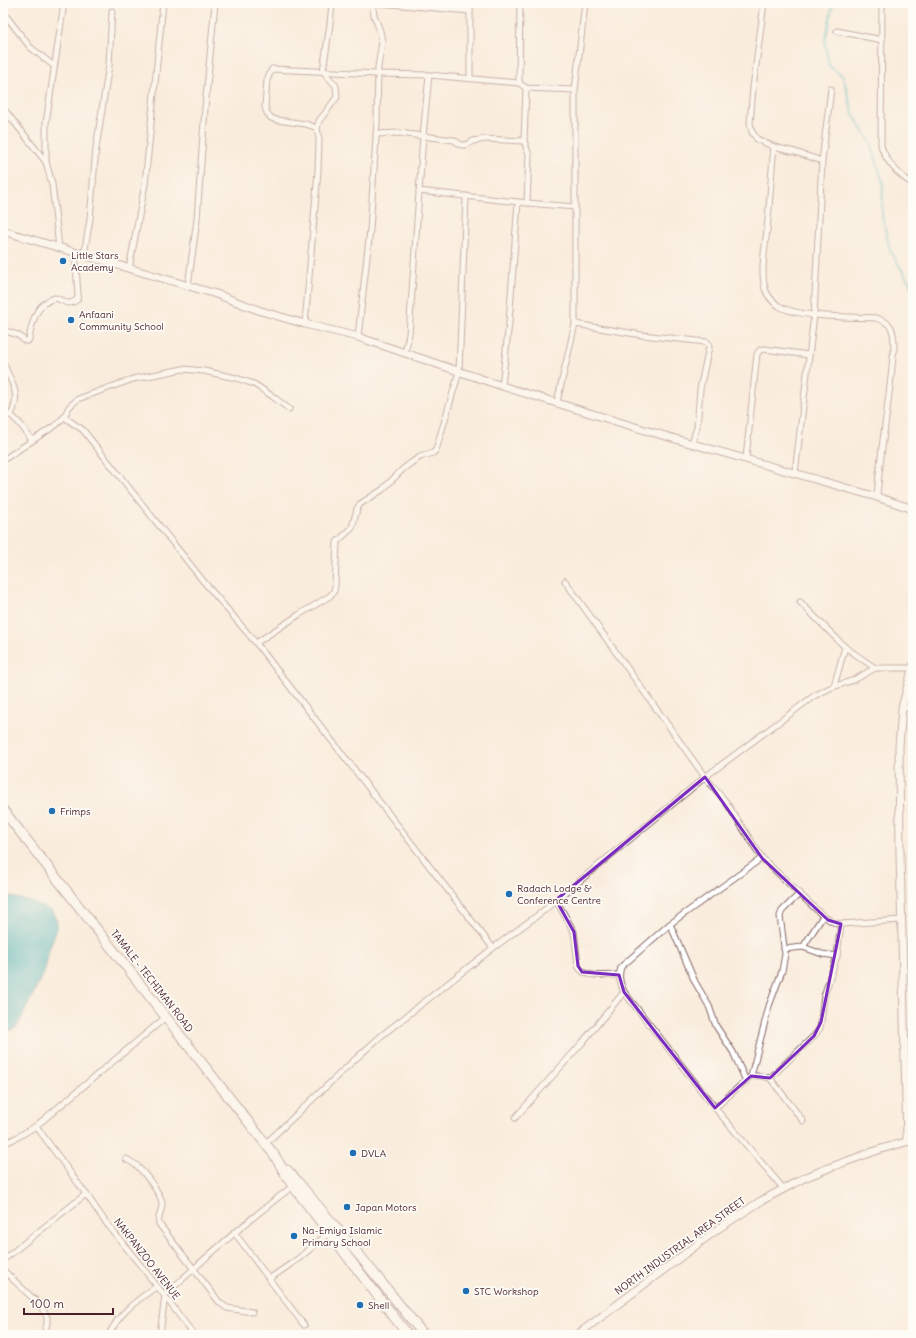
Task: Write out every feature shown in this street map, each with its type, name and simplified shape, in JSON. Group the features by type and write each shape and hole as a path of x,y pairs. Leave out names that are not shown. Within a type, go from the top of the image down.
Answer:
{"highway":[{"name":"TAMALE - TECHIMAN ROAD","path":"3,810 282,1167"},
{"path":"282,1167 293,1186 408,1335"},
{"path":"282,1167 291,1174 424,1335"},
{"path":"351,1262 360,1256"}],"street":[{"path":"60,248 52,184 46,162 46,123 64,3"},
{"path":"129,269 145,184 163,3"},
{"path":"188,286 197,219 214,3"},
{"path":"323,71 329,35 332,3"},
{"path":"358,337 370,230 376,134 377,74 382,42 372,3"},
{"path":"379,3 470,11"},
{"path":"470,3 470,78"},
{"path":"519,83 520,3"},
{"path":"557,402 575,324 575,90 585,3"},
{"path":"764,3 753,88 750,123 752,132 757,139 774,147 822,161"},
{"path":"882,3 881,146 886,160 893,169 913,184"},
{"path":"84,255 90,219 96,148 109,66 112,11"},
{"path":"3,12 30,47 54,66"},
{"path":"837,31 882,40"},
{"path":"317,128 306,124 277,120 271,118 267,113 267,80 272,69 428,75 519,83 526,88 575,90"},
{"path":"305,324 318,171 319,140 317,128 319,121 337,97 336,86 323,71"},
{"path":"405,354 409,334 422,136 428,75"},
{"path":"526,88 524,141 529,155 527,203"},
{"path":"795,473 814,315 822,161 831,89"},
{"path":"3,108 46,162"},
{"path":"376,134 390,132 454,140 461,144 468,144 473,141 485,139 524,141"},
{"path":"774,147 763,266 764,286 770,297 779,306 788,310 814,315 876,318 889,324 892,330 893,345 890,394 877,497"},
{"path":"418,191 575,207"},
{"path":"256,643 330,596 334,591 337,542 352,528 357,509 360,504 382,490 411,463 436,450 459,372 466,196"},
{"path":"502,386 509,322 518,202"},
{"path":"3,231 216,294 261,311 358,337 502,386 648,431 692,442 913,509"},
{"path":"3,330 16,333 25,341 28,341 32,322 36,312 41,307 56,298 67,303 72,303 77,300 78,295 75,252"},
{"path":"575,324 642,335 708,343 709,347 700,389 697,427 692,442"},
{"path":"746,458 757,354 760,350 764,349 809,355"},
{"path":"3,362 16,394 16,401 11,414"},
{"path":"3,460 56,425 64,417 69,407 78,399 133,379 182,369 204,371 236,378 254,384 288,409"},
{"path":"3,415 11,414"},
{"path":"11,414 32,440"},
{"path":"64,417 83,430 204,582 256,643 493,948"},
{"path":"565,581 706,777 726,802 762,858 823,916 835,923 841,924 902,920"},
{"path":"800,602 845,647 876,668"},
{"path":"834,686 845,647"},
{"path":"265,1144 381,1036 556,900 706,777 814,696 834,686 854,680 876,668 912,667 902,708 899,747 902,920 910,1140"},
{"path":"902,708 913,708"},
{"path":"762,858 670,924 620,967 619,975 620,983 624,992 715,1108 783,1188"},
{"path":"715,1108 751,1076 769,1006 782,971 784,949 780,916 782,911 800,893"},
{"path":"556,900 574,932 578,966 580,970 587,974 619,975"},
{"path":"803,947 823,916"},
{"path":"670,924 695,982 710,1006 716,1026 732,1052 746,1081"},
{"path":"770,1078 814,1036 820,1028 824,996 837,956 841,924"},
{"path":"784,949 803,947 822,954 837,956"},
{"path":"516,1118 582,1044 624,992"},
{"path":"3,1144 36,1126 166,1017"},
{"path":"751,1076 770,1078 803,1121"},
{"name":"NAKPANZOO AVENUE","path":"36,1126 104,1220 165,1295 194,1335"},
{"name":"NORTH INDUSTRIAL AREA STREET","path":"577,1335 740,1213 783,1188 836,1165 910,1140"},
{"path":"126,1158 139,1167 156,1189 162,1202 158,1221 159,1224 223,1306 252,1312"},
{"path":"160,1335 165,1295 234,1232 293,1186"},
{"path":"3,1260 86,1194"},
{"path":"234,1232 304,1325"},
{"path":"269,1279 298,1259 329,1233"},
{"path":"3,1270 40,1305 47,1317 44,1335"},
{"path":"109,1335 118,1319 126,1309 157,1286"}],"highlighted area":[{"path":"705,777 762,858 828,920 841,924 821,1022 814,1036 770,1078 751,1076 715,1108 624,992 619,975 582,972 578,966 574,932 556,900"}],"water":[{"path":"3,894 31,902 52,911 57,921 56,932 49,950 45,970 17,1027 3,1034"}],"waterway":[{"path":"833,3 825,42 829,66 843,76 853,114 871,143 883,183 882,216 890,250 913,289"}],"place":[{"name":"Little Stars Academy","path":"63,261"},
{"name":"Anfaani Community School","path":"71,320"},
{"name":"Frimps","path":"52,811"},
{"name":"Radach Lodge & Conference Centre","path":"509,894"},
{"name":"DVLA","path":"353,1153"},
{"name":"Japan Motors","path":"347,1207"},
{"name":"Na-Emiya Islamic Primary School","path":"294,1236"},
{"name":"STC Workshop","path":"466,1291"},
{"name":"Shell","path":"360,1305"}]}
